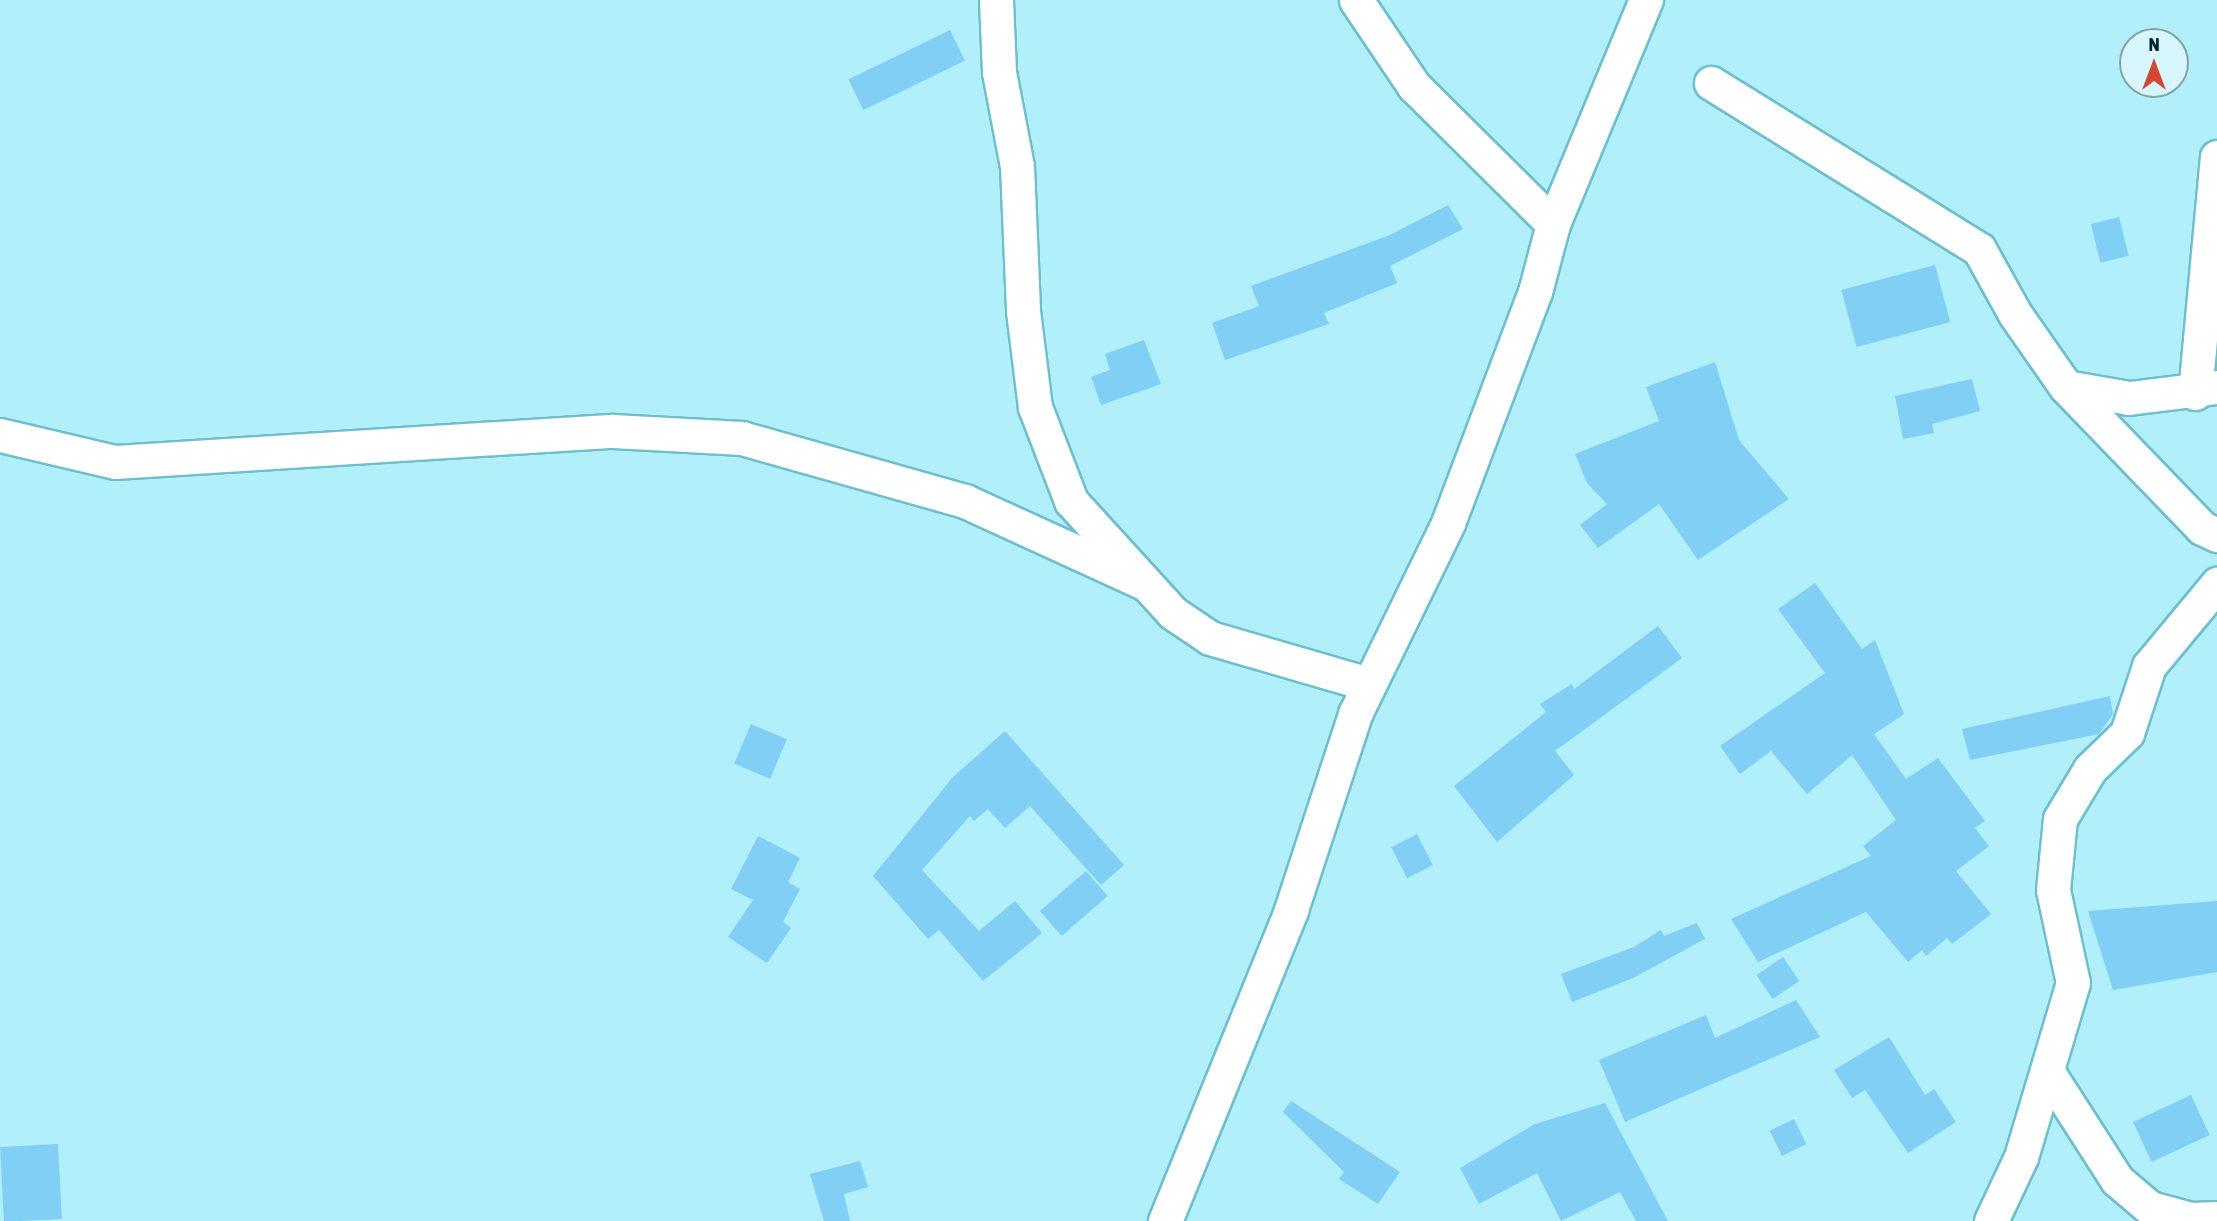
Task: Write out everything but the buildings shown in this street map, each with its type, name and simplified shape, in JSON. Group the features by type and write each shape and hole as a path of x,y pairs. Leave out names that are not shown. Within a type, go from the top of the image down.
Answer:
{"street":[{"path":"996,0 999,72 1017,166 1023,311 1035,407 1071,500 1144,583 1210,638 1368,684"},
{"path":"1356,0 1414,86 1553,224"},
{"path":"1166,1221 1291,910 1328,785 1368,684 1448,523 1535,292 1553,224 1646,0"},
{"path":"1711,83 1979,249 2015,314 2066,387 2202,527 2217,535"},
{"path":"2066,387 2129,398 2206,390 2217,157"},
{"path":"0,435 115,462 613,430 742,438 965,500 1144,583"},
{"path":"1991,1221 2021,1157 2049,1074 2073,983 2053,890 2060,819 2090,769 2127,733 2149,666 2217,584"},
{"path":"2049,1074 2117,1180 2150,1208 2191,1219 2217,1218"}]}
